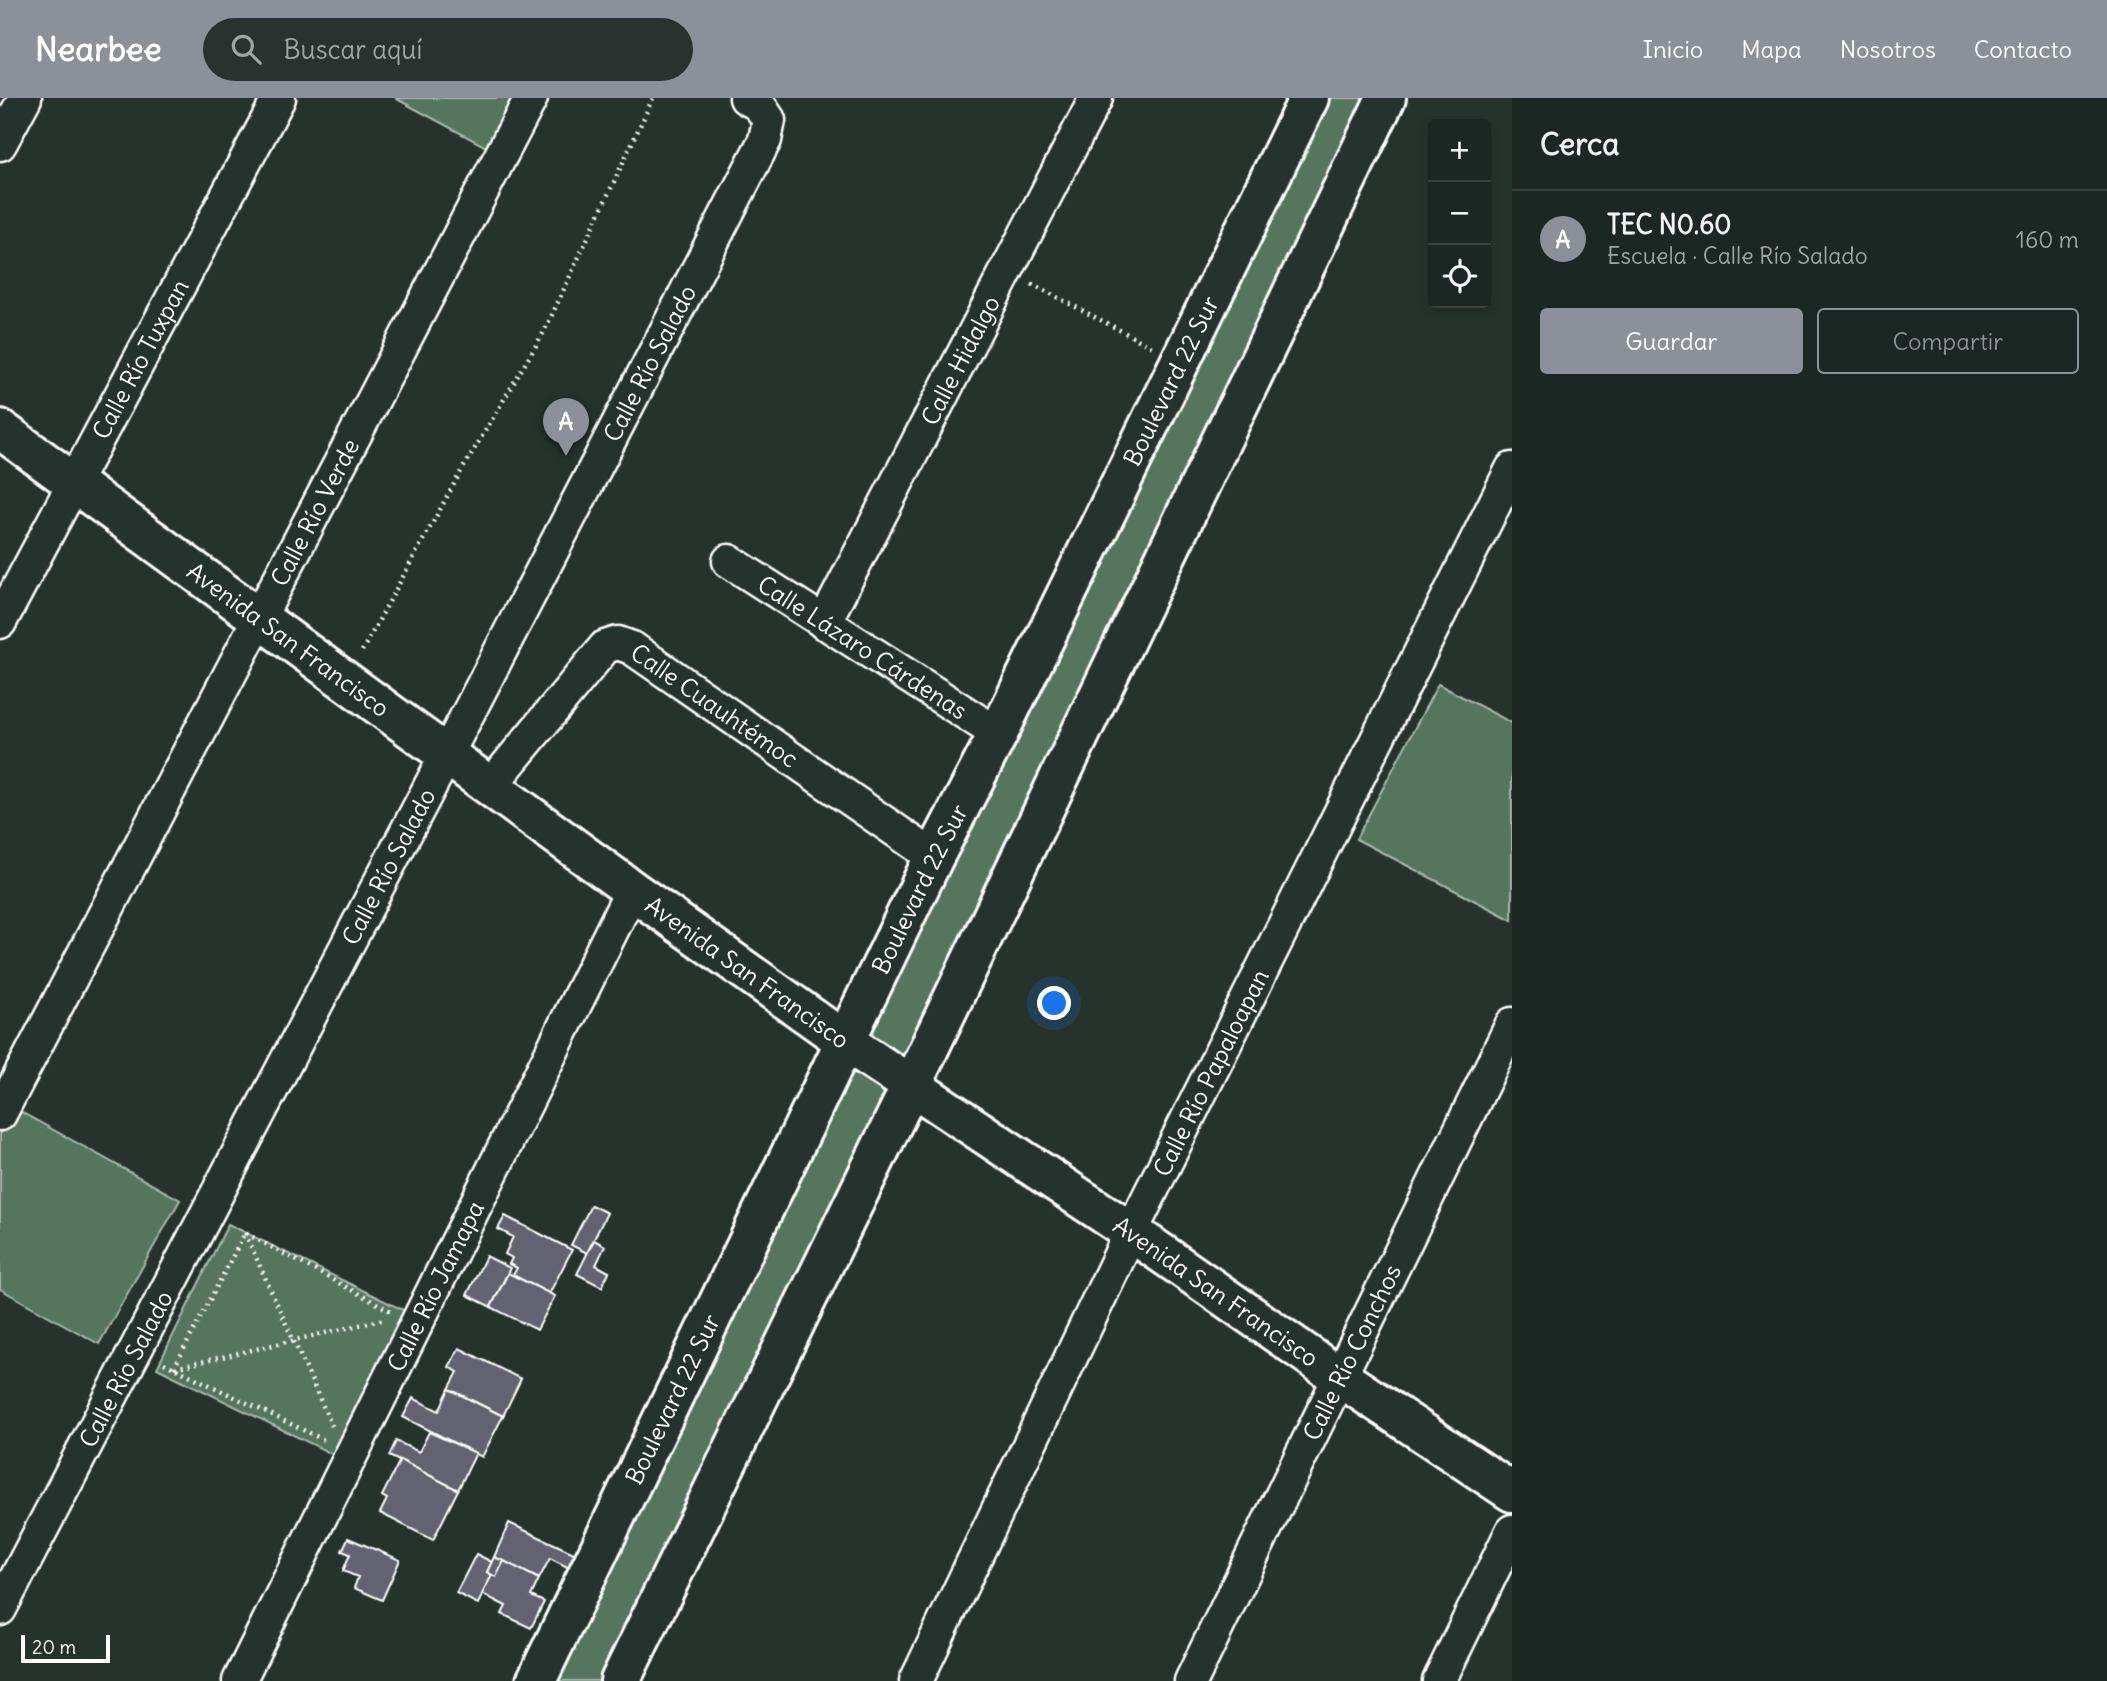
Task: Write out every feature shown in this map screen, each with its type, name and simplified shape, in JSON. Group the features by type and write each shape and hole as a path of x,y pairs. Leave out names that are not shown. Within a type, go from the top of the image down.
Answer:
{"street":[{"path":"0,144 25,98"},
{"name":"Calle Río Tuxpan","path":"0,622 279,98"},
{"name":"Calle Río Verde","path":"0,1114 531,98"},
{"name":"Calle Río Salado","path":"0,1609 765,140 769,120 759,105 746,98"},
{"name":"Calle Hidalgo","path":"824,622 1096,98"},
{"name":"Boulevard 22 Sur","path":"536,1681 934,858 998,734 1309,98"},
{"path":"620,1681 911,1086 1387,98"},
{"name":"Avenida San Francisco","path":"0,429 632,890 846,1042 1131,1232 1341,1378 1512,1492"},
{"name":"Calle Río Papaloapan","path":"916,1681 1131,1232 1512,469"},
{"name":"Calle Lázaro Cárdenas","path":"729,561 998,734"},
{"name":"Calle Cuauhtémoc","path":"491,785 605,647 618,643 632,648 934,858"},
{"name":"Calle Río Jamapa","path":"239,1681 632,890"},
{"name":"Calle Río Conchos","path":"1191,1681 1512,1024"},
{"path":"1439,1681 1512,1531"}],"path":[{"path":"345,680 459,475 544,332 653,98"},
{"path":"1006,271 1180,361"},
{"path":"174,1368 400,1315 245,1233"},
{"path":"245,1233 337,1437"},
{"path":"174,1368 245,1233"},
{"path":"174,1368 331,1443"}],"green space":[{"path":"395,98 513,98 486,147"},
{"path":"1309,98 1386,98 620,1681 536,1681"},
{"path":"1438,684 1512,723 1512,920 1356,839"},
{"path":"12,1107 180,1200 99,1344 0,1289 0,1128"},
{"path":"228,1224 409,1313 338,1457 157,1368"}],"building":[{"path":"591,1205 607,1213 587,1253 571,1245"},
{"path":"505,1216 572,1250 549,1294 513,1275 517,1268 509,1264 512,1258 505,1254 513,1237 498,1229"},
{"path":"594,1240 605,1246 596,1265 609,1272 602,1287 577,1274"},
{"path":"486,1256 510,1268 491,1307 467,1295"},
{"path":"508,1273 555,1296 537,1330 491,1307"},
{"path":"459,1348 521,1379 503,1416 449,1389 458,1372 449,1367"},
{"path":"449,1389 503,1416 482,1457 403,1417 413,1398 439,1411"},
{"path":"429,1432 476,1453 458,1490 389,1456 396,1441 419,1452"},
{"path":"400,1460 458,1490 433,1540 380,1513 387,1499 382,1496"},
{"path":"509,1523 576,1554 569,1568 550,1558 539,1579 494,1557"},
{"path":"348,1538 400,1560 382,1600 354,1588 358,1577 343,1571 350,1554 342,1551"},
{"path":"476,1554 492,1562 487,1572 492,1575 478,1604 456,1593"},
{"path":"494,1557 504,1561 496,1577 487,1572"},
{"path":"504,1561 539,1579 531,1596 544,1602 531,1628 502,1614 506,1606 482,1594 492,1575 496,1577"}],"place":[{"name":"TEC N0.60","path":"566,456"}]}
